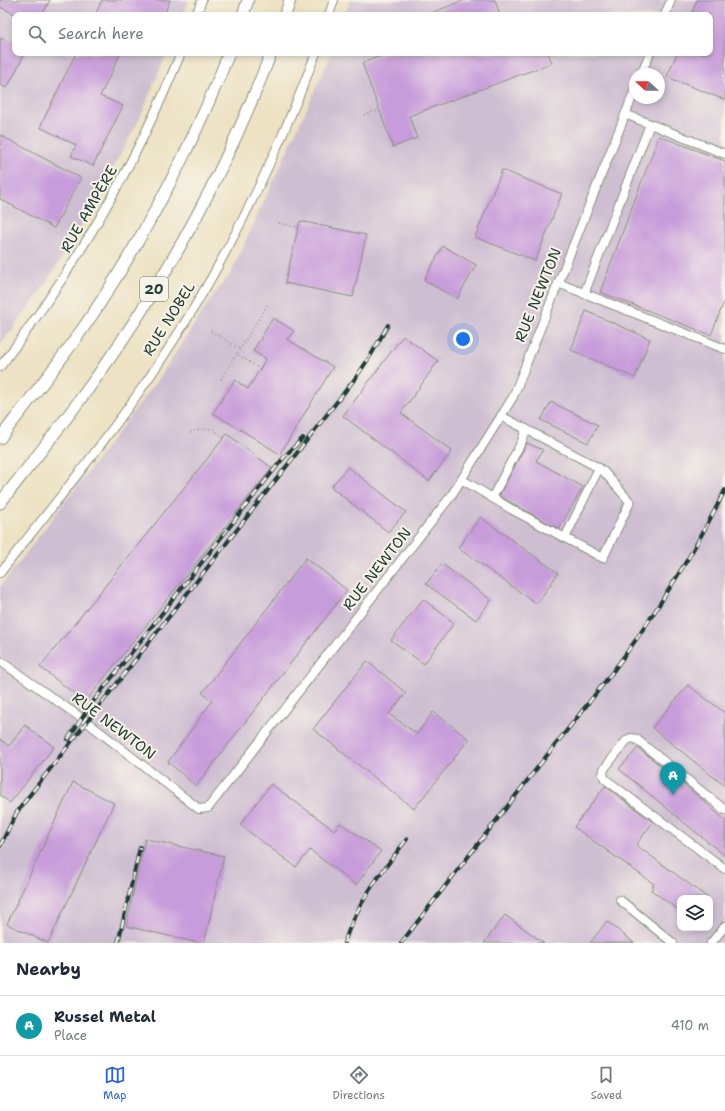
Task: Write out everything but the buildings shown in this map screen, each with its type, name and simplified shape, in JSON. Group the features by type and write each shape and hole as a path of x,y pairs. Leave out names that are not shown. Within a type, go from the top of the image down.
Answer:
{"highway":[{"path":"244,12 248,0"},
{"path":"286,12 290,0"},
{"name":"20","path":"0,438 77,337 136,246 167,190 189,145 228,56"},
{"name":"20","path":"0,503 98,375 163,275 191,226 225,160 247,112 270,56"}],"street":[{"path":"197,12 202,0"},
{"path":"330,12 334,0"},
{"path":"666,12 671,0"},
{"name":"RUE AMPÈRE","path":"0,367 58,286 100,220 135,154 180,56"},
{"name":"RUE NOBEL","path":"0,573 124,412 161,360 187,318 225,253 253,198 283,134 315,56"},
{"path":"644,68 649,56"},
{"name":"RUE NEWTON","path":"0,661 87,722 199,809 208,808 451,496 513,397 629,104"},
{"path":"625,114 725,154"},
{"path":"584,294 650,124"},
{"path":"558,283 725,349"},
{"path":"461,479 492,498 604,558 630,502 599,468 501,416"},
{"path":"492,498 522,441 526,430"},
{"path":"566,538 599,468"},
{"path":"725,810 636,739 631,738 626,741 604,769 603,775 606,779 725,869"},
{"path":"620,900 673,943"},
{"path":"711,943 725,926"}],"path":[{"path":"364,115 379,110"},
{"path":"279,223 298,228"},
{"path":"221,379 268,304"},
{"path":"211,331 240,350"},
{"path":"236,354 260,369"},
{"path":"190,432 202,429 213,429 224,438"}],"shaded area":[{"path":"0,0 188,0 184,12 12,12 12,56 166,56 139,120 75,237 38,295 0,345"},
{"path":"350,0 725,0 725,943 0,943 0,587 160,377 211,299 231,273 331,56 713,56 713,12 346,12"}],"railway":[{"path":"0,846 17,812 357,376 388,325"},
{"path":"68,739 92,703 284,457 303,438"},
{"path":"401,943 632,646 684,565 725,490"},
{"path":"344,943 363,901 379,876 407,839"},
{"path":"118,943 140,847"}],"place":[{"name":"Russel Metal","path":"673,795"}]}
